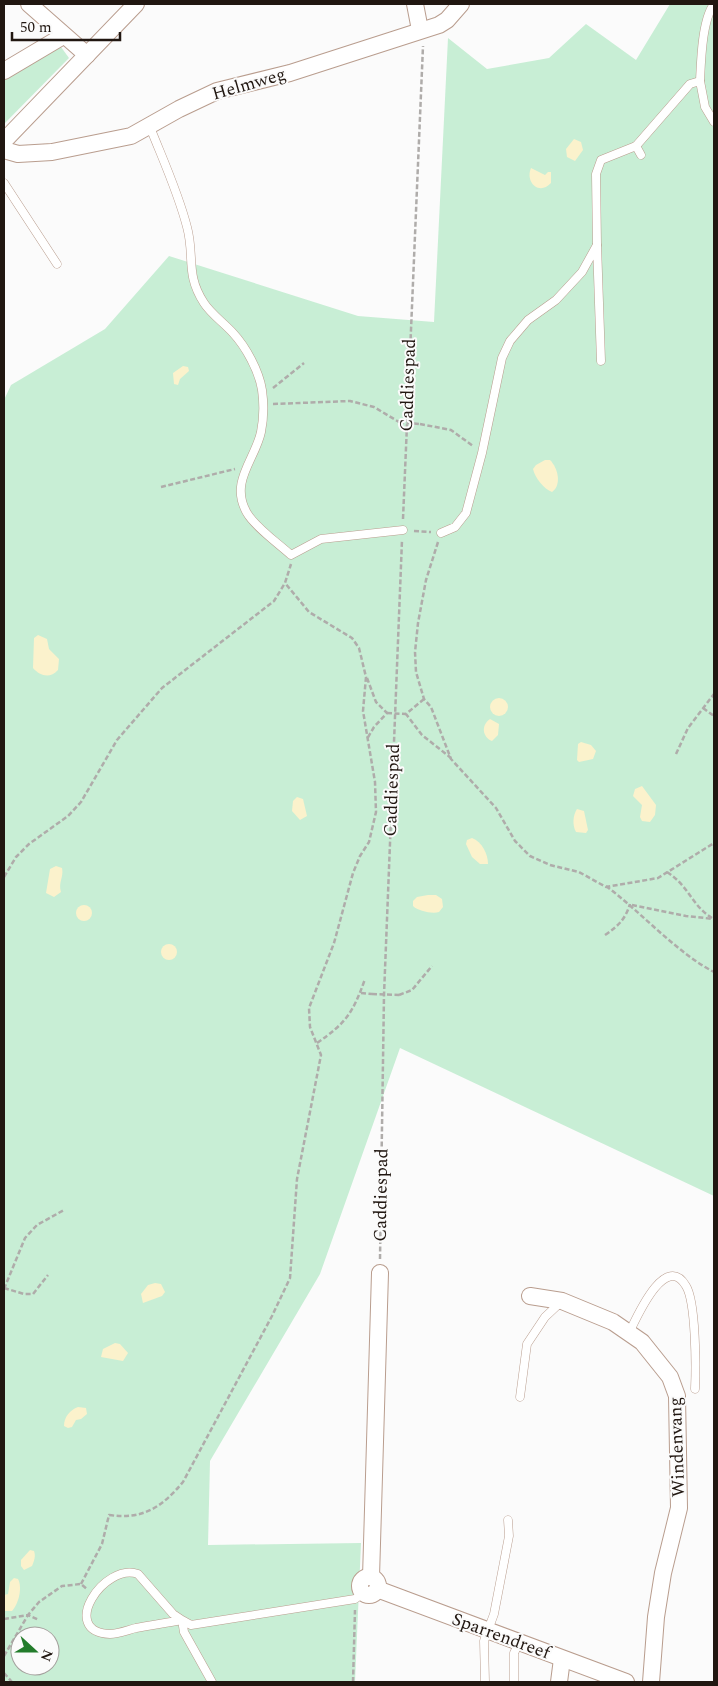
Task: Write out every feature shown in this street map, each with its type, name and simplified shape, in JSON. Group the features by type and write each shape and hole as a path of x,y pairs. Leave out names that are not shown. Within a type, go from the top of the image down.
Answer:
{"street":[{"path":"29,4 63,36 87,55"},
{"path":"4,141 136,4"},
{"path":"415,4 420,30"},
{"name":"Helmweg","path":"4,150 18,154 52,152 131,136 150,127 179,108 216,91 290,73 420,30 447,20 461,4"},
{"path":"4,71 63,36"},
{"path":"367,1590 380,1273"},
{"name":"Windenvang","path":"530,1296 562,1302 614,1322 642,1342 670,1377 678,1396 679,1508 663,1573 656,1617 651,1682"},
{"name":"Sparrendreef","path":"367,1590 626,1682"},
{"path":"559,1682 562,1659"}],"lane":[{"path":"714,4 705,30 700,81 706,107 714,122"},
{"path":"601,360 596,174 601,160 636,146 690,84 700,81"},
{"path":"150,127 187,227 192,250 190,273 196,288 205,304 235,335 246,350 261,387 263,401 261,432 253,455 246,465 241,483 241,499 247,515 291,555 321,539 403,530"},
{"path":"636,146 641,155"},
{"path":"4,183 57,264"},
{"path":"441,533 455,527 466,513 482,453 502,358 510,341 528,320 556,300 582,272 597,245"},
{"path":"629,1333 658,1282 672,1277 681,1281 687,1287 692,1312 696,1349 695,1388"},
{"path":"520,1397 527,1344 545,1317 562,1302"},
{"path":"484,1682 484,1641 494,1614 509,1536 508,1520"},
{"path":"182,1620 111,1634 99,1632 90,1626 87,1618 89,1600 117,1576 130,1571 138,1574 172,1614 192,1625 367,1590"},
{"path":"182,1620 184,1632 212,1682"},
{"path":"514,1682 514,1653 518,1643"}],"path":[{"name":"Caddiespad","path":"380,1273 384,995 421,78 424,52 420,30"},
{"path":"263,401 304,363"},
{"path":"263,401 350,401 374,407 399,422 451,430 482,453"},
{"path":"161,487 246,465"},
{"path":"403,530 441,533 426,580 417,632 416,672 424,700 431,708 451,759"},
{"path":"4,876 23,850 68,816 80,802 117,740 162,688 274,601 285,584 291,566 291,555"},
{"path":"82,1584 102,1544 109,1514 131,1515 149,1512 168,1500 183,1482 272,1316 290,1278 296,1179 321,1055 310,1027 309,1008 334,943 353,873 360,856 369,842 376,812 375,782 362,711 366,677 364,660 352,638 309,612 285,584"},
{"path":"366,677 376,702 387,713 406,714 424,700"},
{"path":"676,754 688,728 714,694"},
{"path":"703,708 714,716"},
{"path":"367,740 374,727 387,713"},
{"path":"406,714 422,735 451,759 496,808 515,841 530,856 550,865 579,872 606,886 630,904 660,932 714,972"},
{"path":"606,886 658,878 714,843"},
{"path":"667,872 679,880 702,912 714,919"},
{"path":"630,904 686,916 714,919"},
{"path":"605,935 621,924 630,904"},
{"path":"360,992 399,995 412,990 432,966"},
{"path":"317,1043 340,1027 360,992 365,979"},
{"path":"48,1275 33,1294 24,1294 4,1288 25,1238 37,1225 64,1210"},
{"path":"82,1584 93,1595"},
{"path":"4,1656 28,1615 39,1602 62,1586 82,1584"},
{"path":"353,1682 367,1590"},
{"path":"4,1619 28,1615 39,1620"},
{"path":"4,1674 12,1682"}],"green space":[{"path":"670,4 714,4 714,1196 400,1048 320,1274 210,1461 208,1545 361,1543 355,1682 4,1682 4,400 11,385 105,329 169,256 358,316 434,322 448,38 487,69 549,58 586,24 636,60"},
{"path":"61,47 69,58 4,124 4,77 43,53"}],"sand":[{"path":"574,139 581,142 583,150 575,161 567,157 566,149"},
{"path":"531,168 545,175 551,172 551,183 542,188 534,186 530,178"},
{"path":"183,366 188,367 189,371 180,379 178,385 174,384 173,373"},
{"path":"545,460 550,460 553,463 558,476 557,485 552,492 540,483 533,469"},
{"path":"38,635 47,639 49,649 59,659 58,670 52,675 42,675 33,668 34,638"},
{"path":"499,698 505,701 508,707 505,713 499,716 493,713 490,707 493,701"},
{"path":"490,719 499,724 498,735 492,741 486,737 484,731 485,724"},
{"path":"581,742 591,745 596,751 593,759 579,762 577,760 578,744"},
{"path":"642,786 656,805 655,815 650,822 642,821 640,817 642,805 633,796 635,789"},
{"path":"297,797 303,799 307,816 300,820 292,811 293,801"},
{"path":"577,809 584,811 588,830 586,833 576,832 574,820"},
{"path":"472,838 479,842 484,849 488,864 480,864 472,857 466,844 467,840"},
{"path":"56,866 62,868 61,892 54,897 46,893 50,869"},
{"path":"436,895 442,899 443,907 439,912 425,912 413,906 413,901 417,897"},
{"path":"81,905 87,905 92,910 90,919 81,921 76,916 76,910"},
{"path":"169,944 175,946 177,952 175,958 169,960 163,958 161,952 163,946"},
{"path":"161,1284 165,1292 162,1296 143,1303 141,1294 148,1285"},
{"path":"115,1343 120,1344 128,1353 123,1361 101,1357 103,1349"},
{"path":"78,1407 86,1408 87,1414 81,1419 76,1420 72,1427 64,1426 68,1414"},
{"path":"30,1550 34,1551 34,1560 32,1566 24,1570 21,1566 21,1560"},
{"path":"14,1578 18,1579 19,1583 18,1601 12,1611 4,1611 4,1595 8,1594 10,1582"}]}
